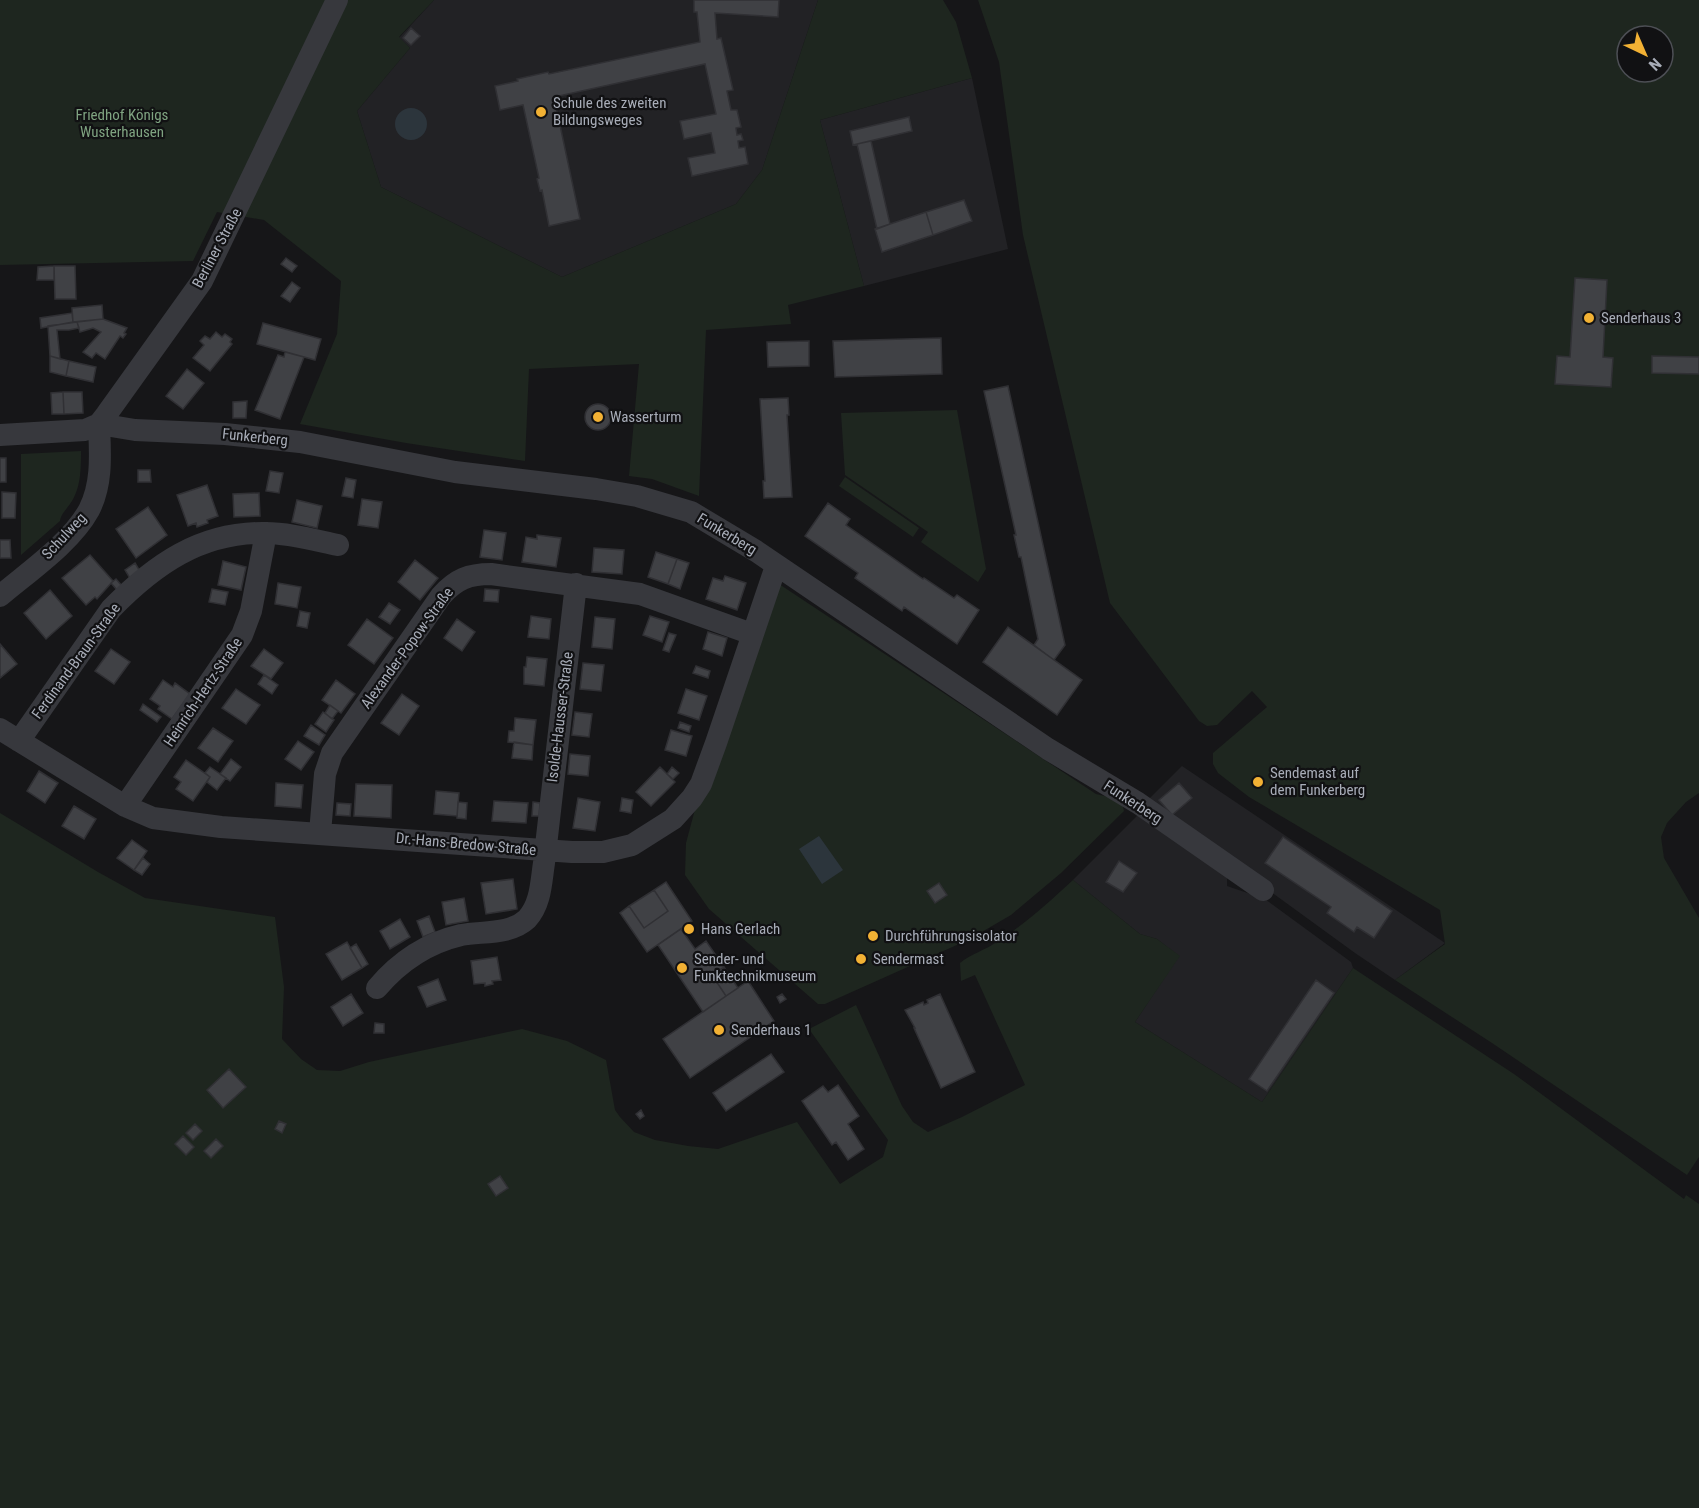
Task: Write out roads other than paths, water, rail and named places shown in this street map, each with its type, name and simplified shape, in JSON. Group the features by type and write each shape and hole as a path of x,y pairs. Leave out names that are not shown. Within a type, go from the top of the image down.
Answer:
{"street":[{"name":"Berliner Straße","path":"99,424 202,281 337,0"},
{"path":"0,435 85,430 99,424"},
{"name":"Funkerberg","path":"99,424 135,430 225,434 290,441 455,472 637,496 691,512 756,551 1038,742 1137,803 1263,890"},
{"name":"Schulweg","path":"0,596 61,543 77,527 89,509 100,468 99,424"},
{"name":"Heinrich-Hertz-Straße","path":"125,806 242,635 251,611 266,533"},
{"name":"Ferdinand-Braun-Straße","path":"19,741 111,609 129,591 177,555 207,541 235,534 288,535 338,545"},
{"name":"Dr.-Hans-Bredow-Straße","path":"0,729 125,806 153,818 182,823 545,850 603,852 632,845 658,829 677,815 700,784 776,566"},
{"name":"Alexander-Popow-Straße","path":"320,833 325,774 332,753 451,585 473,574 576,584 640,594 752,634"},
{"name":"Isolde-Hausser-Straße","path":"377,988 391,972 411,956 461,935 505,930 518,925 536,906 545,850 576,584"}],"place":[{"name":"Schule des zweiten Bildungsweges","path":"541,112"},
{"name":"Senderhaus 3","path":"1589,318"},
{"name":"Wasserturm","path":"598,417"},
{"name":"Sendemast auf dem Funkerberg","path":"1258,782"},
{"name":"Hans Gerlach","path":"689,929"},
{"name":"Durchführungsisolator","path":"873,936"},
{"name":"Sendermast","path":"861,959"},
{"name":"Sender- und Funktechnikmuseum","path":"682,968"},
{"name":"Senderhaus 1","path":"719,1030"}],"park label":[{"name":"Friedhof Königs Wusterhausen","path":"122,124"}]}
